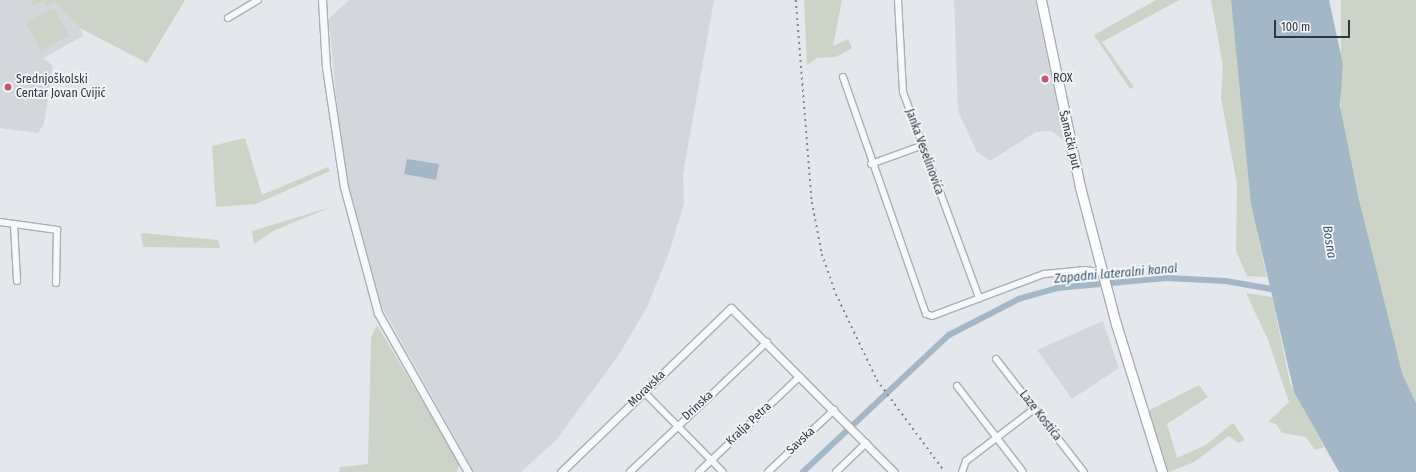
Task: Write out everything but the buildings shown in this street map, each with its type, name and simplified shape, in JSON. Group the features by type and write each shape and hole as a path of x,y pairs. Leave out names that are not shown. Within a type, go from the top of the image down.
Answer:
{"main road":[{"name":"Šamački put","path":"1041,0 1066,126 1103,276 1162,472"}],"street":[{"path":"228,18 258,0"},
{"path":"322,0 326,67 344,188 378,313 467,472"},
{"name":"Janka Veselinovića","path":"898,0 900,77 922,146 978,298"},
{"path":"843,77 871,164 926,314 932,316 1044,274 1085,270 1103,276"},
{"path":"871,164 922,146"},
{"path":"0,222 57,230 56,283"},
{"path":"14,225 17,281"},
{"name":"Moravska","path":"561,472 726,310 734,308 767,342"},
{"path":"767,342 894,472"},
{"name":"Drinska","path":"630,472 767,342"},
{"name":"Laze Kostića","path":"996,358 1084,472"},
{"name":"Kralja Petra","path":"699,472 800,376"},
{"path":"957,386 1023,472"},
{"path":"644,392 723,472"},
{"path":"962,472 966,461 995,437 1034,409"},
{"name":"Savska","path":"768,472 834,410"},
{"path":"836,472 866,443"}],"shaded area":[{"path":"0,0 30,0 34,6 44,0 54,2 80,28 83,36 43,58 53,66 44,124 38,133 0,128"},
{"path":"349,0 714,0 683,174 684,204 669,253 646,309 618,356 557,439 521,472 474,472 382,307 348,185 336,96 329,19"},
{"path":"954,0 1035,0 1065,141 1051,131 1036,132 990,161 977,152 958,111"},
{"path":"1103,321 1119,368 1072,399 1037,350"}],"green space":[{"path":"30,0 185,0 147,63 80,28 54,2 46,6 44,1 33,6"},
{"path":"804,0 842,0 833,46 848,39 852,48 836,57 817,58 807,65"},
{"path":"1156,0 1179,0 1102,42 1134,87 1130,89 1094,35"},
{"path":"1211,0 1231,0 1257,231 1267,277 1247,276 1236,251 1237,184 1221,98 1223,66"},
{"path":"1341,0 1416,0 1416,403 1402,373 1378,288 1341,113"},
{"path":"54,8 69,36 41,51 26,23"},
{"path":"245,138 262,195 328,167 330,171 256,204 216,207 212,146"},
{"path":"331,207 273,231 254,244 252,231"},
{"path":"141,233 218,240 220,248 143,247"},
{"path":"1246,293 1272,297 1290,383 1324,447 1315,450 1306,437 1282,433 1276,424 1268,422 1289,402 1268,340"},
{"path":"377,325 459,463 457,472 339,472 340,467 368,464 371,338"},
{"path":"1199,385 1208,397 1167,424 1177,458 1206,445 1233,423 1245,440 1238,443 1229,436 1194,462 1169,472 1148,411"}],"water":[{"name":"Bosna","path":"1231,0 1329,0 1343,64 1340,106 1360,204 1402,373 1416,403 1416,472 1339,472 1294,392 1251,204"},
{"path":"407,159 439,164 436,180 404,174"}],"waterway":[{"name":"Zapadni lateralni kanal","path":"803,472 949,335 1019,299 1057,288 1166,278 1226,281 1277,290"}],"railway":[{"path":"796,0 812,202 822,254 836,294 877,380 945,472"}],"place":[{"name":"ROX","path":"1045,79"},
{"name":"Srednjoškolski Centar Jovan Cvijić","path":"8,87"}]}
